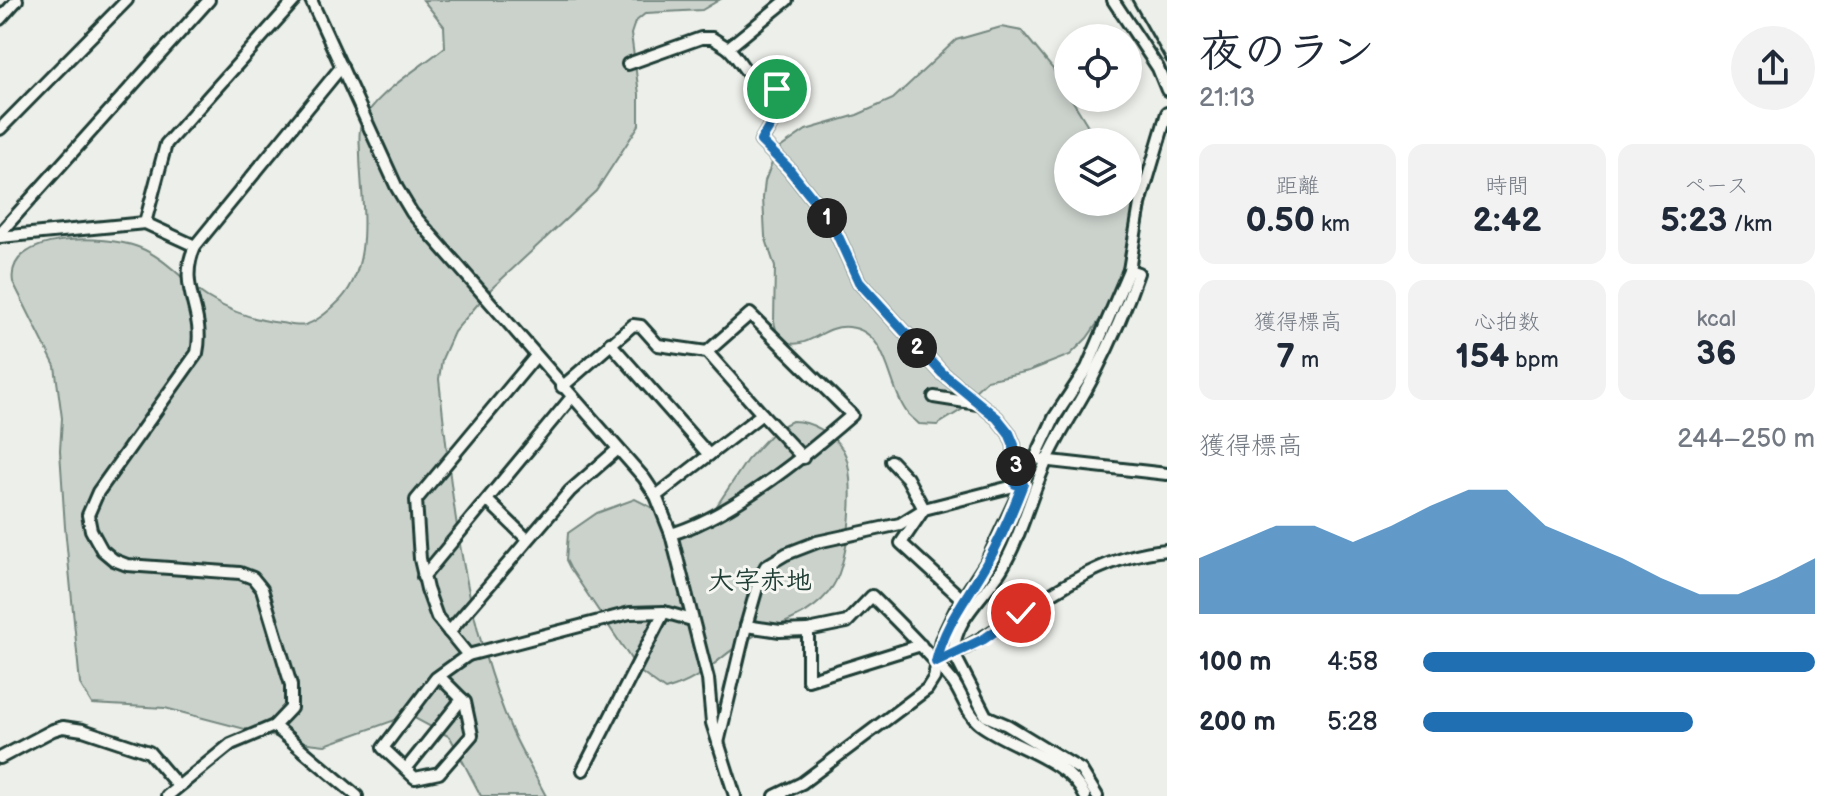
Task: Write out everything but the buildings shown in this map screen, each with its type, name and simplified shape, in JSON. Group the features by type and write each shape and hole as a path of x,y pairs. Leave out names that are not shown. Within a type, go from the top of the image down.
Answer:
{"street":[{"path":"0,19 17,0"},
{"path":"0,129 127,0"},
{"path":"0,235 209,0"},
{"path":"145,223 166,144 295,0"},
{"path":"311,0 397,188 412,213 656,496 671,534 708,679 712,723 735,796"},
{"path":"728,48 787,0"},
{"path":"1113,0 1158,68 1167,90"},
{"path":"628,64 701,38 712,38 739,57 751,76 777,89 781,95 780,105 761,141 788,168 832,223 859,282 942,373 1009,433 1014,445 1019,484"},
{"path":"167,796 231,744 274,726 291,708 291,685 262,589 253,578 240,573 127,565 102,550 91,530 88,515 98,492 197,353 201,336 187,274 187,263 195,246 342,66"},
{"path":"1097,796 1081,770 1007,725 986,716 954,654 953,646 967,614 1001,570 1040,483 1041,460 1054,418 1087,368 1132,271 1140,204 1166,118"},
{"path":"0,235 145,223 195,246"},
{"path":"671,534 694,527 803,458 852,415 750,314 707,352"},
{"path":"562,387 633,325 641,326 658,345 707,352 803,458"},
{"path":"610,343 709,455"},
{"path":"468,655 437,617 423,577 416,500 536,356"},
{"path":"934,397 980,405"},
{"path":"423,577 571,398"},
{"path":"656,496 762,414"},
{"path":"449,632 570,491 618,449"},
{"path":"1041,460 1167,474"},
{"path":"775,796 802,783 927,689 934,678 941,640 962,599 986,563 1019,484 1041,460"},
{"path":"891,461 907,478 924,509"},
{"path":"718,745 746,626 766,566 817,542 900,524 924,509 1019,484"},
{"path":"487,500 527,539"},
{"path":"924,509 901,543 962,599"},
{"path":"936,662 984,639 1068,581 1103,565 1150,551 1167,550"},
{"path":"746,626 780,631 808,630 847,622 872,596 936,662 981,725 1075,779 1085,796"},
{"path":"439,676 462,699 472,735 439,773 415,778 383,748 439,676 468,655 630,613 664,612 692,620"},
{"path":"583,770 664,612"},
{"path":"808,630 808,680 921,645"},
{"path":"406,769 462,699"},
{"path":"274,726 357,796"},
{"path":"0,758 53,730 63,727 83,730 149,752 178,786"}],"shaded area":[{"path":"423,0 719,0 702,10 646,13 635,22 631,34 639,94 639,125 596,191 489,291 454,332 442,359 439,379 449,469 471,602 496,689 516,739 546,796 481,796 450,737 409,715 325,745 291,741 165,708 92,704 80,684 65,527 60,451 62,418 55,366 13,282 15,265 25,253 41,245 83,239 104,240 148,252 207,297 242,314 299,326 321,317 348,290 361,254 361,125 375,103 445,47 444,26"},
{"path":"1001,27 1022,31 1054,71 1054,112 1080,112 1089,128 1054,128 1054,216 1136,216 1137,219 1133,250 1101,318 1070,355 1029,371 987,380 973,393 966,407 937,425 919,424 900,401 880,349 862,331 839,327 798,343 779,340 774,322 775,267 765,236 763,198 765,181 777,150 806,130 857,115 893,99 956,40"},
{"path":"792,421 806,423 827,433 843,450 848,462 850,518 839,574 826,596 807,611 752,637 702,673 665,690 639,671 570,568 566,560 568,533 597,513 635,499 684,530 696,528 714,510 747,460 776,429"}],"waterway":[{"path":"1134,271 1148,197 1167,135"},
{"path":"1103,344 1121,304"},
{"path":"1044,453 1081,386"},
{"path":"958,620 997,566 1037,469"},
{"path":"946,649 952,634"},
{"path":"953,666 976,713"},
{"path":"987,723 1026,744"}],"railway":[{"path":"1132,0 1167,62"}],"district":[{"name":"大字赤地","path":"760,581"}],"route":[{"path":"777,89 781,95 780,105 761,141 788,168 832,223 859,282 942,373 997,418 1014,445 1015,484 1023,484 986,563 956,609 941,640 936,662 984,639 1021,613"}]}
